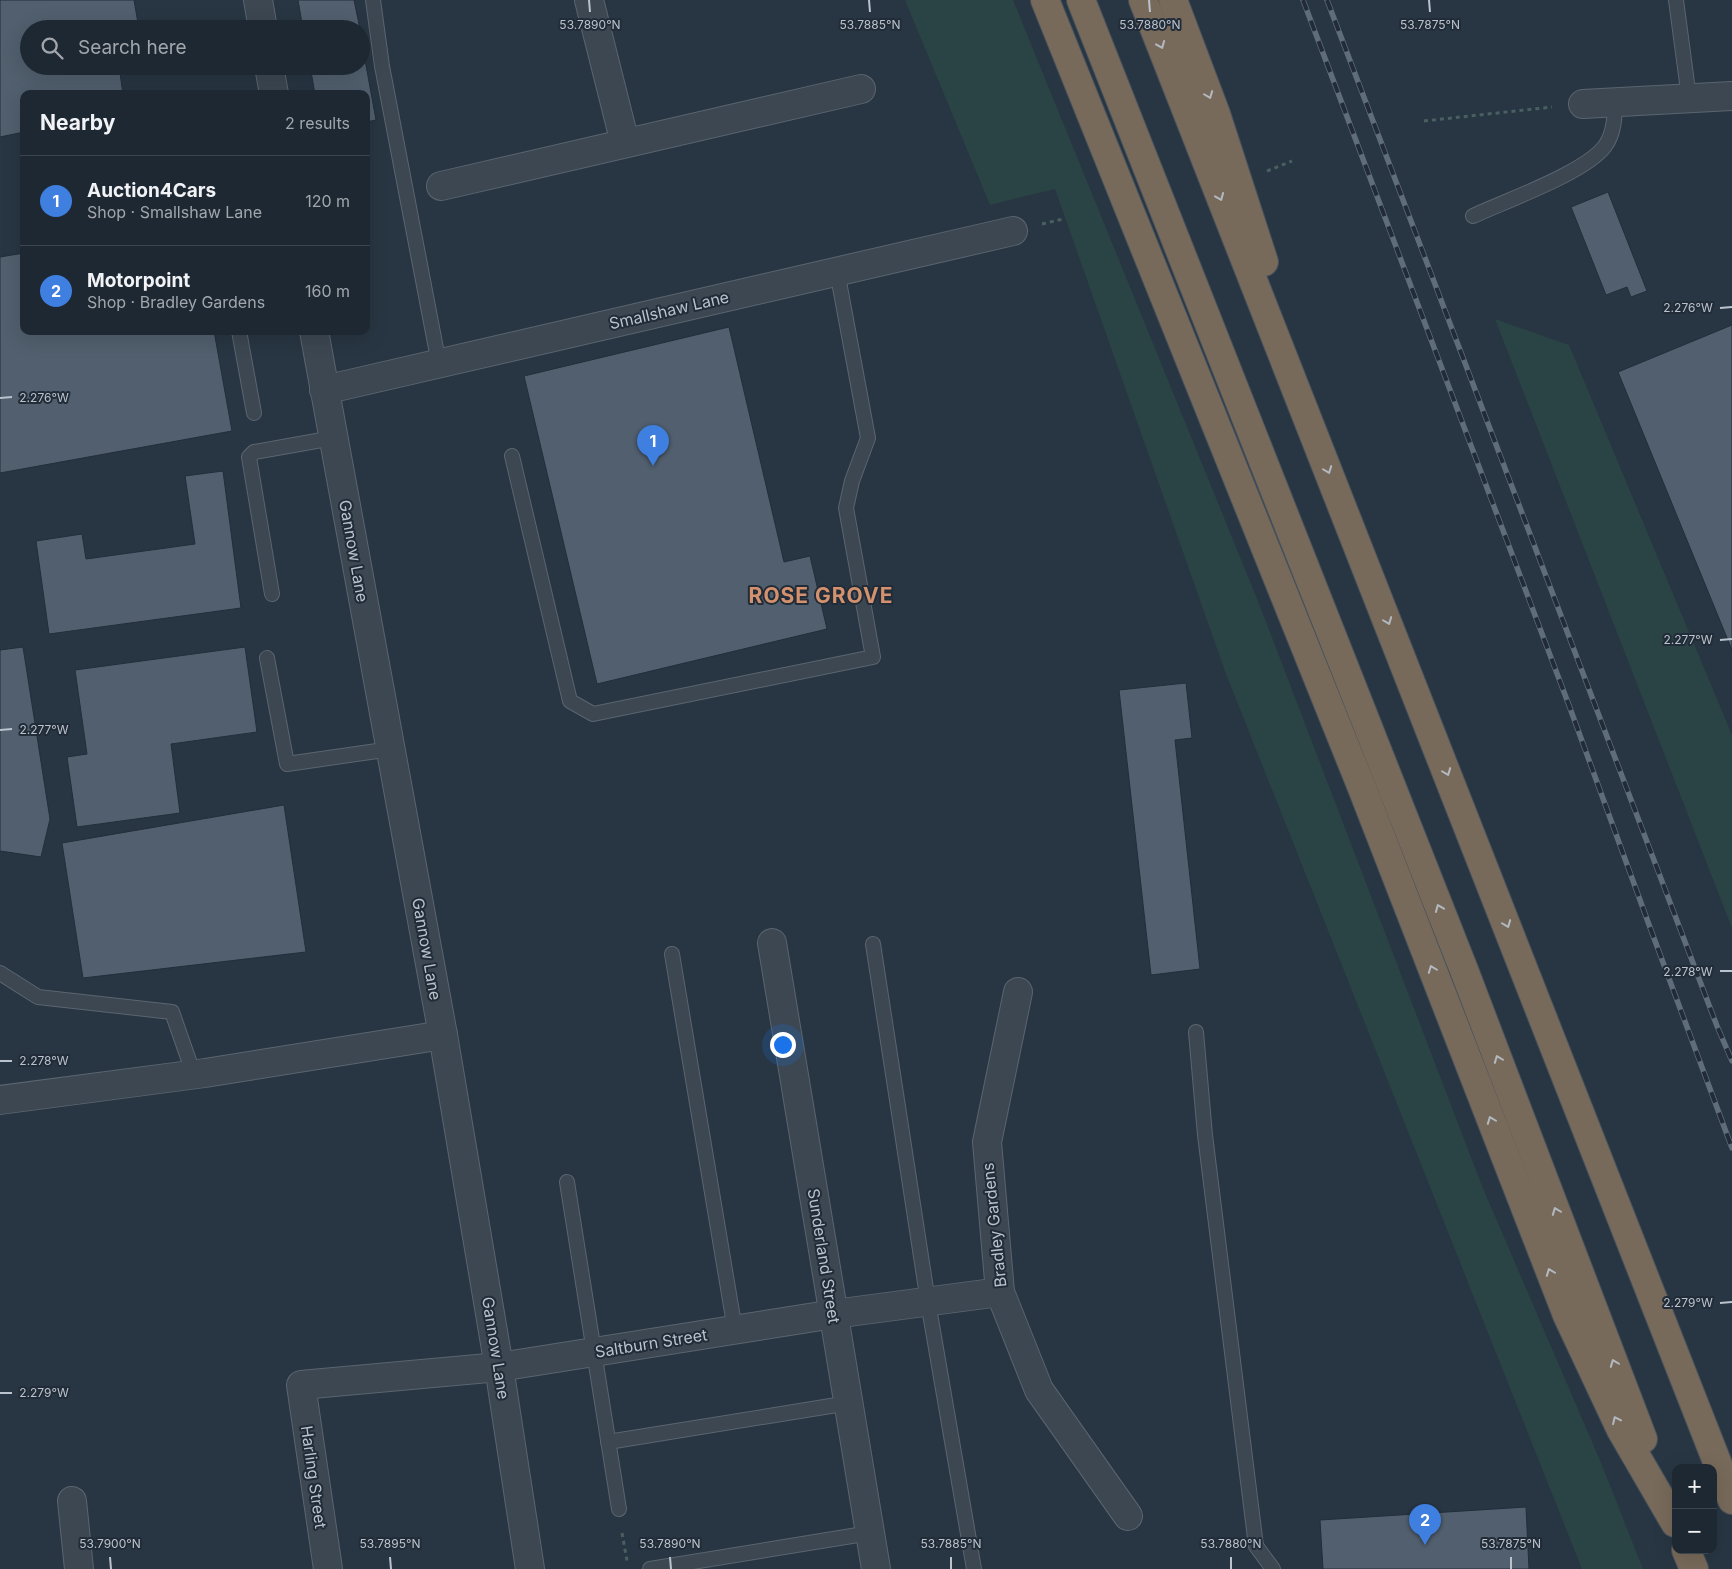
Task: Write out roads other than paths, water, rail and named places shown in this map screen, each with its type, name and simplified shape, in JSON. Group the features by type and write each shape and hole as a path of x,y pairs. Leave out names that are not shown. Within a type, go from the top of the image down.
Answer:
{"highway":[{"path":"1045,0 1359,779 1568,1315 1620,1430 1672,1517"},
{"path":"1081,0 1464,970 1672,1514"},
{"path":"1143,0 1732,1500"},
{"path":"1173,0 1216,114 1260,248 1310,425"},
{"path":"1688,1554 1694,1569"}],"street":[{"path":"258,0 261,20"},
{"path":"589,0 625,143"},
{"path":"271,75 273,90"},
{"path":"441,186 861,89"},
{"path":"1583,104 1732,96"},
{"name":"Smallshaw Lane","path":"324,390 1013,231"},
{"name":"Gannow Lane","path":"315,335 443,1035 499,1367 530,1569"},
{"name":"Sunderland Street","path":"772,943 876,1569"},
{"name":"Bradley Gardens","path":"1018,992 986,1142 1000,1292 1039,1390 1128,1516"},
{"path":"0,1100 194,1074 443,1035"},
{"name":"Saltburn Street","path":"301,1385 499,1367 834,1314 1000,1292"},
{"name":"Harling Street","path":"301,1385 328,1569"},
{"path":"72,1500 79,1569"}],"lane":[{"path":"373,0 382,66 439,364"},
{"path":"1676,0 1688,98"},
{"path":"1473,216 1557,178 1591,160 1605,146 1615,122 1615,102"},
{"path":"512,456 570,701 593,714 873,657 846,508 852,481 868,438 837,271"},
{"path":"240,335 254,413"},
{"path":"272,594 249,457 254,452 334,438"},
{"path":"267,658 287,764 391,750"},
{"path":"873,944 928,1302 974,1569"},
{"path":"672,954 735,1330"},
{"path":"0,973 38,998 172,1012 194,1074"},
{"path":"1196,1032 1205,1135 1256,1546 1273,1569"},
{"path":"567,1182 619,1509"},
{"path":"608,1442 849,1403"},
{"path":"650,1569 870,1533"}],"railway":[{"path":"1303,0 1570,708 1732,1148"},
{"path":"1327,0 1717,1026 1732,1061"}],"place":[{"name":"Auction4Cars","path":"653,466"},
{"name":"Motorpoint","path":"1425,1545"}],"district":[{"name":"ROSE GROVE","path":"821,596"}]}
